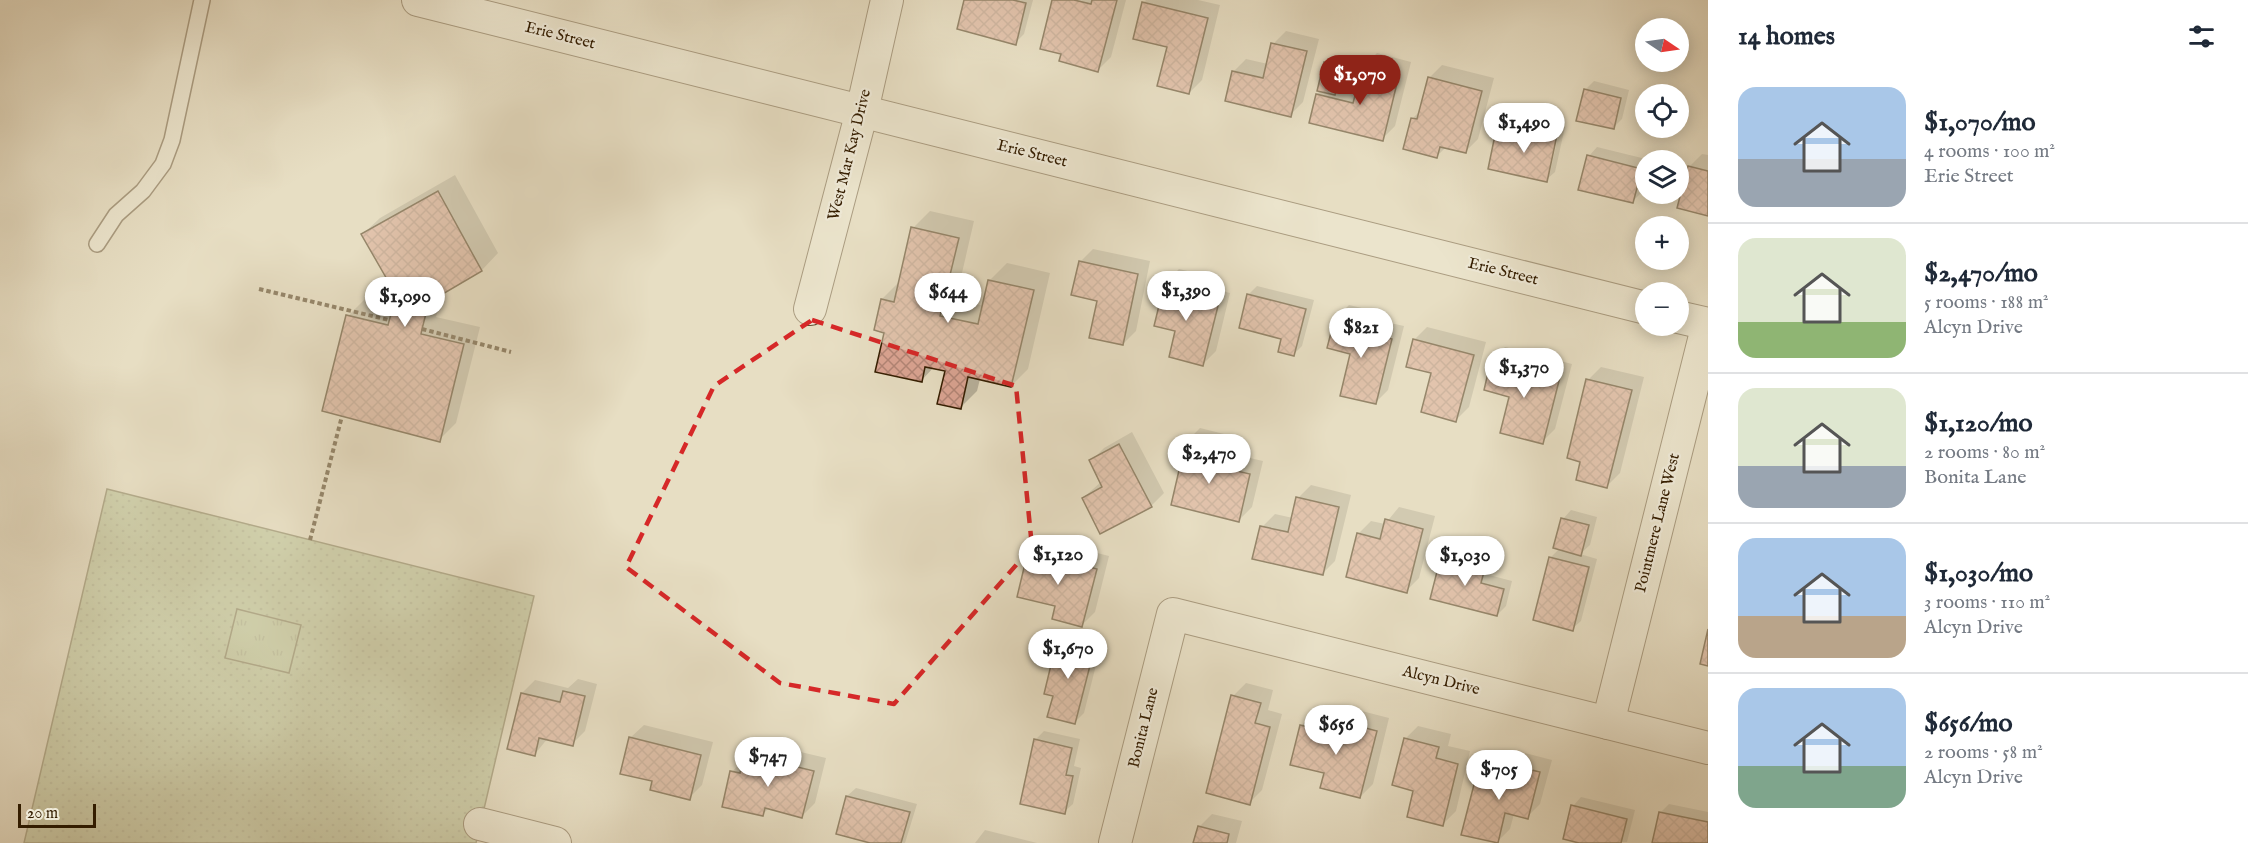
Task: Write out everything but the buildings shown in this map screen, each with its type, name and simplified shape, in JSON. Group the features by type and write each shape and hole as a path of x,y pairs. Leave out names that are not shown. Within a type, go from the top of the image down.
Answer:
{"street":[{"name":"Erie Street","path":"418,0 1635,305"},
{"name":"West Mar Kay Drive","path":"810,309 862,111 887,0"},
{"path":"1689,319 1708,324"},
{"name":"Pointmere Lane West","path":"1608,723 1708,324"},
{"name":"Alcyn Drive","path":"1173,614 1708,748"},
{"name":"Bonita Lane","path":"1115,843 1173,614"},
{"path":"480,824 555,843"}],"lane":[{"path":"97,244 116,215 143,191 163,164 172,140 202,0"}],"path":[{"path":"259,289 390,320"},
{"path":"422,329 511,352"},
{"path":"310,540 342,416"}],"highlighted area":[{"path":"812,320 1016,386 1032,547 894,704 780,683 626,567 714,386"}],"green space":[{"path":"107,489 534,596 476,843 24,843"},
{"path":"237,609 301,625 289,673 225,658"}]}
